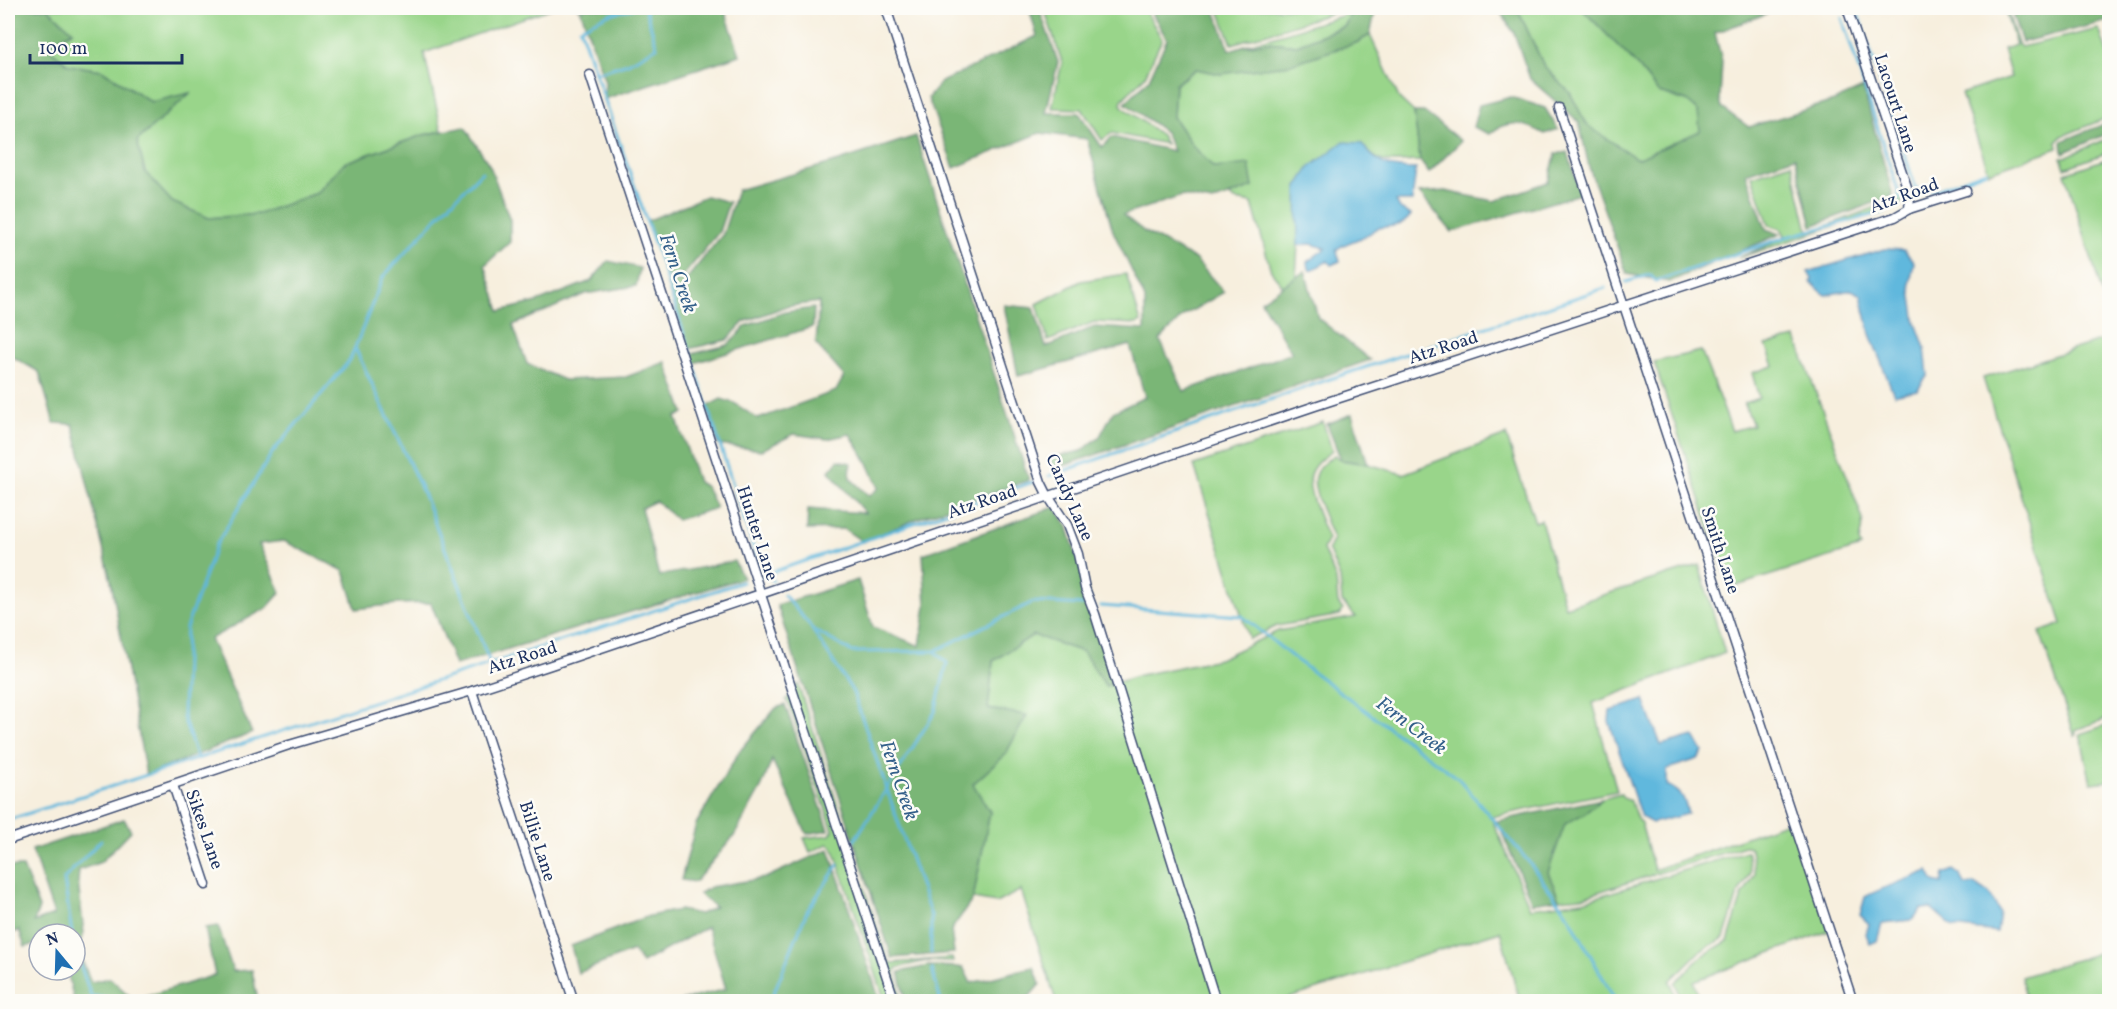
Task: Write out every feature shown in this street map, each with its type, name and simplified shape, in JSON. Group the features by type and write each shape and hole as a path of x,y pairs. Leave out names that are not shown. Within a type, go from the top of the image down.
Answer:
{"street":[{"name":"Candy Lane","path":"886,8 1048,496 1067,525 1078,554 1085,588 1216,1002"},
{"name":"Lacourt Lane","path":"1847,8 1910,196 1909,209"},
{"name":"Hunter Lane","path":"590,75 895,1002"},
{"name":"Smith Lane","path":"1559,108 1853,1002"},
{"name":"Atz Road","path":"8,840 290,745 472,691 1048,496 1895,217 1909,209 1966,191"},
{"name":"Billie Lane","path":"472,691 574,1002"},
{"name":"Sikes Lane","path":"172,785 206,885"}],"green space":[{"path":"8,8 47,8 73,31 46,46 69,65 102,70 151,102 190,93 137,141 145,172 172,202 209,218 259,214 317,193 344,163 423,135 465,127 490,166 510,220 510,242 485,265 500,311 537,302 591,281 608,261 640,268 636,286 585,294 513,325 527,364 564,380 626,377 666,362 684,413 676,417 698,482 706,487 716,508 677,520 656,501 641,508 659,576 734,561 743,578 455,665 431,603 356,609 344,571 284,541 259,544 281,592 267,608 210,639 252,733 146,775 111,581 73,424 54,423 39,372 8,354"},
{"path":"47,8 552,8 424,53 442,131 423,135 344,163 317,193 259,214 209,218 172,202 145,172 137,141 189,94 151,102 102,70 69,65 45,46 73,31"},
{"path":"580,8 724,8 740,55 604,99 605,82"},
{"path":"1029,8 1039,8 1058,62 1046,113 1079,113 1102,147 1112,137 1173,151 1165,132 1125,103 1149,79 1167,39 1149,8 1214,8 1230,50 1269,42 1297,45 1345,26 1353,8 1376,8 1370,35 1356,43 1287,65 1221,74 1196,69 1175,84 1173,117 1193,146 1214,168 1249,164 1253,187 1212,202 1182,196 1123,215 1145,232 1195,259 1224,292 1183,316 1160,340 1184,391 1292,353 1261,301 1305,271 1318,318 1370,360 1054,469 1048,458 1082,451 1100,436 1113,412 1145,397 1130,345 1018,376 1004,305 1034,308 1046,347 1094,327 1145,330 1145,299 1113,231 1087,139 1040,133 954,168 928,98 941,82 1037,36"},
{"path":"1044,8 1144,8 1162,39 1145,76 1122,100 1121,104 1161,135 1166,144 1112,133 1102,140 1082,109 1052,108 1062,62"},
{"path":"1218,8 1348,8 1232,44"},
{"path":"1498,8 1517,8 1544,66 1570,93 1587,125 1637,159 1700,131 1698,111 1687,101 1659,93 1633,61 1581,8 1700,8 1703,14 1723,8 1781,8 1715,33 1722,61 1720,99 1722,108 1749,127 1834,101 1863,88 1893,196 1812,226 1795,157 1746,173 1766,229 1780,234 1669,282 1627,274 1589,167 1579,122 1530,79 1514,33"},
{"path":"1517,8 1581,8 1633,61 1659,93 1687,101 1698,110 1701,131 1637,159 1587,126 1570,93 1544,66"},
{"path":"2004,8 2006,8 2021,47 2099,29 2109,58 2109,117 2060,137 2057,140 2058,148 1989,172 1961,94 2011,77 2003,49 2016,45"},
{"path":"2010,8 2109,8 2109,21 2022,42"},
{"path":"1351,13 1345,25 1297,45 1269,42 1242,46"},
{"path":"1370,35 1399,98 1414,112 1420,161 1387,162 1374,157 1361,143 1299,228 1296,277 1283,286 1271,271 1252,203 1235,200 1229,196 1253,187 1214,168 1193,146 1173,117 1175,85 1196,69 1221,74 1356,43"},
{"path":"1511,97 1545,108 1558,129 1545,134 1524,125 1510,124 1490,134 1473,127 1479,105"},
{"path":"1414,112 1424,112 1461,141 1429,173 1420,161"},
{"path":"2109,122 2109,133 2063,153 2062,141"},
{"path":"916,136 1029,480 921,517 863,542 844,529 807,530 808,509 865,513 829,471 838,460 851,463 850,478 869,496 879,488 867,461 850,434 827,439 794,434 762,450 718,445 706,407 721,399 734,403 758,419 836,391 844,376 816,344 819,302 784,307 744,322 727,340 688,349 666,282 685,281 723,234 737,190"},
{"path":"2109,138 2109,152 2065,168 2061,157"},
{"path":"1884,146 1903,203 1738,258 1782,239 1785,235 1781,229 1769,225 1752,176 1792,163 1807,227 1813,231 1897,199 1898,195"},
{"path":"1568,152 1580,194 1452,232 1419,193 1445,191 1494,201 1548,182 1556,154"},
{"path":"2110,158 2109,315 2065,173"},
{"path":"706,196 729,202 719,232 683,276 665,277 647,221"},
{"path":"1126,274 1141,322 1137,324 1094,322 1048,341 1037,304 1081,281"},
{"path":"814,308 813,327 694,363 691,354 728,345 746,326 785,312"},
{"path":"1796,338 1863,520 1859,542 1861,547 1730,588 1654,362 1701,351 1732,431 1753,425 1744,403 1759,398 1752,373 1774,366 1766,345"},
{"path":"2109,338 2109,718 2078,729 2075,737 2040,632 2062,624 1983,378"},
{"path":"1352,414 1368,464 1341,460 1327,424"},
{"path":"1323,422 1332,451 1314,467 1309,482 1315,507 1328,539 1323,549 1336,579 1338,603 1343,610 1340,615 1277,626 1249,639 1194,465"},
{"path":"1506,435 1535,522 1541,520 1565,607 1699,565 1725,653 1593,703 1617,791 1491,817 1530,908 1583,901 1747,851 1751,872 1738,894 1724,938 1699,952 1670,981 1677,1001 1520,1001 1500,931 1280,1001 1056,1001 1021,890 996,903 973,899 990,812 972,784 1005,755 1026,715 988,709 993,661 1033,635 1083,652 1106,686 1140,675 1219,659 1278,631 1356,617 1342,602 1340,578 1328,549 1333,539 1314,482 1320,467 1334,455 1341,460 1368,464 1403,474"},
{"path":"1055,507 1067,525 1116,683 1106,686 1083,652 1033,635 993,661 988,709 1027,715 1005,755 973,784 990,812 973,899 951,930 954,953 892,958 777,605 858,580 873,627 920,646 926,605 923,554"},
{"path":"798,684 888,961 893,963 952,958 953,962 926,961 896,968 895,973 902,1001 885,1001 833,847 828,844 810,852 804,838 830,835 833,830 786,700"},
{"path":"785,705 829,830 807,834 772,760 762,786 734,836 695,882 681,880 696,824 739,752 776,708"},
{"path":"2109,724 2109,781 2091,783 2080,734"},
{"path":"1621,794 1623,798 1631,801 1637,819 1641,823 1654,870 1793,820 1829,931 1694,981 1698,996 1680,995 1675,983 1702,956 1728,941 1742,896 1755,874 1751,850 1750,847 1745,846 1582,897 1559,899 1548,872 1565,823 1585,813 1602,799"},
{"path":"1602,799 1585,813 1565,824 1548,872 1559,899 1532,903 1497,821"},
{"path":"124,819 131,831 101,862 79,870 78,882 83,922 34,922 54,915 32,850"},
{"path":"829,849 880,1001 680,1001 726,989 707,927 642,963 633,951 578,973 571,946 649,916 679,910 700,914 715,907 699,894 710,887 765,878"},
{"path":"23,867 39,908 34,922 27,922 27,946 25,947 19,930 8,936 8,868"},
{"path":"218,926 233,971 252,970 258,1001 74,1001 70,982 87,982 87,973 91,982 110,978 134,1000 215,975 205,928"},
{"path":"2109,950 2109,1001 2027,1001 2021,977"},
{"path":"928,966 963,967 971,983 1034,967 1040,984 1029,997 1014,1001 906,1001 899,972"}],"water":[{"path":"1343,142 1361,143 1379,161 1391,167 1416,169 1412,201 1396,201 1400,209 1411,215 1399,225 1375,229 1343,245 1336,250 1340,261 1331,265 1328,261 1310,271 1307,262 1326,248 1311,244 1298,245 1297,187 1309,168"},
{"path":"1885,249 1904,250 1914,262 1910,284 1916,323 1925,348 1928,375 1917,390 1894,395 1870,334 1861,295 1852,290 1825,295 1811,282 1812,279 1808,272"},
{"path":"1644,700 1661,745 1694,736 1703,752 1698,759 1667,769 1667,785 1682,796 1688,814 1652,823 1641,817 1609,721 1610,711"},
{"path":"1953,870 1961,876 1965,885 1974,884 1989,893 2000,913 1997,932 1953,927 1931,908 1922,909 1912,920 1882,923 1877,941 1870,944 1866,934 1869,924 1860,915 1865,897 1928,871 1934,882 1942,884 1944,874"}],"waterway":[{"path":"580,28 609,14 634,8"},
{"name":"Fern Creek","path":"596,73 628,63 657,47 645,8"},
{"path":"1856,8 1916,189 1936,190 1986,171"},
{"path":"1626,282 1650,275 1656,281 1786,237 1884,212 1900,197 1842,18"},
{"name":"Fern Creek","path":"580,28 659,257 759,565 773,581"},
{"path":"197,758 183,717 186,628 216,545 272,453 350,360 383,277 482,172"},
{"path":"1049,476 1327,380 1605,288"},
{"path":"355,348 422,490 490,663"},
{"path":"761,576 1033,482"},
{"path":"8,820 742,582"},
{"name":"Fern Creek","path":"784,595 808,623 853,692 931,916 931,953"},
{"name":"Fern Creek","path":"812,629 852,652 935,651 1033,602 1083,605"},
{"name":"Fern Creek","path":"1101,606 1242,616 1295,659 1458,778 1528,861 1569,916 1616,1002"},
{"path":"854,841 935,712 947,663 935,651"},
{"path":"70,922 64,879 101,840"},
{"path":"770,1002 807,911 838,865"},
{"name":"Fern Creek","path":"932,969 941,1002"},
{"path":"86,982 91,996 126,1002"}]}
